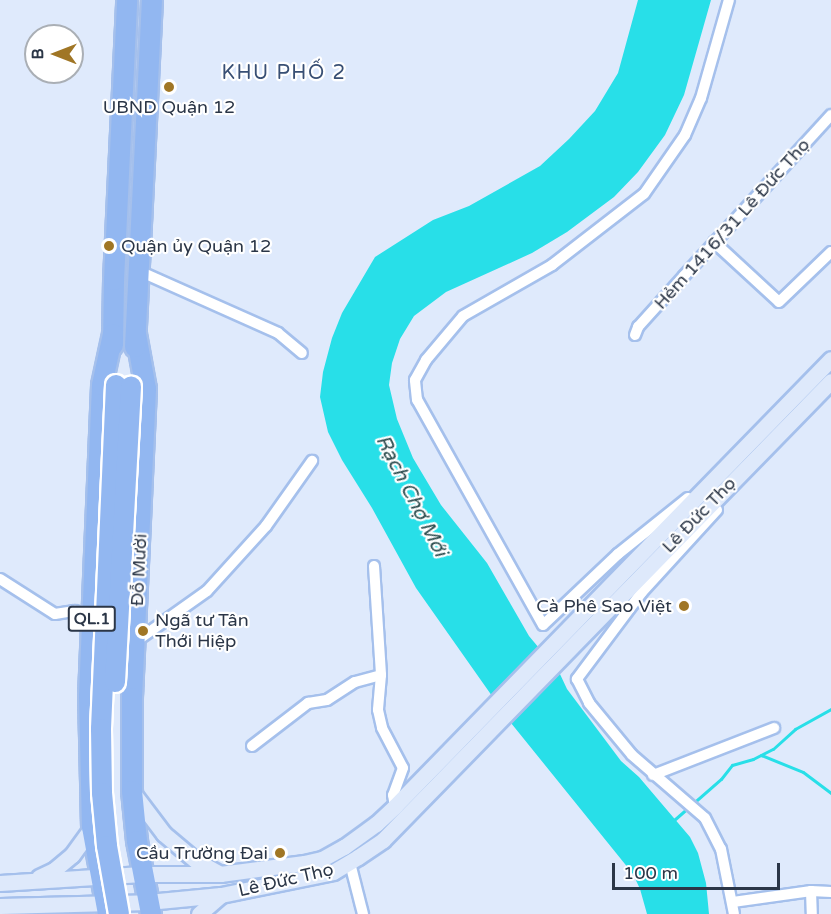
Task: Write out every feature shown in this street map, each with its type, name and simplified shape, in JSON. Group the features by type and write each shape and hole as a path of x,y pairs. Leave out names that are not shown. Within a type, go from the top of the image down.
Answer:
{"highway":[{"name":"QL.1","path":"111,911 100,877 93,833 89,766 92,615 102,385 113,334 127,0"},
{"name":"Đỗ Mười","path":"124,385 136,334 152,0"},
{"name":"Đỗ Mười","path":"150,44 162,27 164,0"},
{"name":"QL.1","path":"113,334 124,385 114,768 120,845 144,910"},
{"name":"Đỗ Mười","path":"136,334 146,389 135,642 132,791 144,910"},
{"name":"QL.1","path":"111,911 102,793 101,729 124,385"},
{"path":"93,833 136,836"}],"main road":[{"name":"Lê Đức Thọ","path":"564,642 697,497 831,359"},
{"name":"Lê Đức Thọ","path":"564,642 831,381"},
{"path":"478,733 564,642"},
{"name":"Lê Đức Thọ","path":"0,883 142,874 220,874 313,861 345,847 376,824 478,733"},
{"name":"Lê Đức Thọ","path":"0,906 27,905 111,911 144,910 333,872 383,840 478,733"},
{"path":"132,791 164,834 195,860 220,874"},
{"path":"31,881 54,870 93,833"},
{"path":"345,847 350,863"},
{"path":"199,914 221,895"},
{"path":"27,905 43,914"}],"street":[{"name":"Lê Đức Thọ","path":"697,497 687,498 618,554 543,625 417,400 415,380 426,360 463,316 552,265 644,194 686,135 701,98 729,0"},
{"name":"Hẻm 1416/31 Lê Đức Thọ","path":"635,335 638,327 831,115"},
{"path":"714,242 778,302 831,252"},
{"path":"139,271 278,333 302,353"},
{"path":"135,642 207,591 266,526 312,461"},
{"name":"Lê Đức Thọ","path":"653,775 632,755 589,703 577,679 642,592 717,510"},
{"path":"374,566 381,675 378,710 382,728 403,768 393,795 395,806"},
{"path":"0,579 55,614 75,611 92,615"},
{"path":"252,746 308,703 327,700 355,682 381,675"},
{"path":"653,775 774,728"},
{"path":"653,775 673,788 705,818 721,849 734,914"},
{"path":"350,863 363,914"},
{"path":"733,902 811,891 831,892"},
{"path":"811,891 812,914"}],"water":[{"name":"Rạch Chợ Mới","path":"638,0 711,0 684,95 665,135 638,172 614,197 567,232 532,253 446,292 414,316 400,339 392,363 389,385 397,419 413,458 441,505 487,563 529,636 559,672 567,689 621,761 639,777 690,837 698,853 706,883 709,914 647,914 633,874 511,723 416,588 372,508 342,460 328,432 320,397 323,372 332,338 342,313 375,257 433,220 469,206 540,166 569,139 595,111 618,73"}],"waterway":[{"path":"674,820 721,779 732,765 753,759 773,749 795,729 831,709"},
{"path":"761,755 803,772 831,793"}],"place":[{"name":"UBND Quận 12","path":"169,87"},
{"name":"Quận ủy Quận 12","path":"109,246"},
{"name":"Cà Phê Sao Việt","path":"684,606"},
{"name":"Ngã tư Tân Thới Hiệp","path":"143,631"},
{"name":"Cầu Trường Đai","path":"280,853"}],"district":[{"name":"KHU PHỐ 2","path":"284,73"}]}
